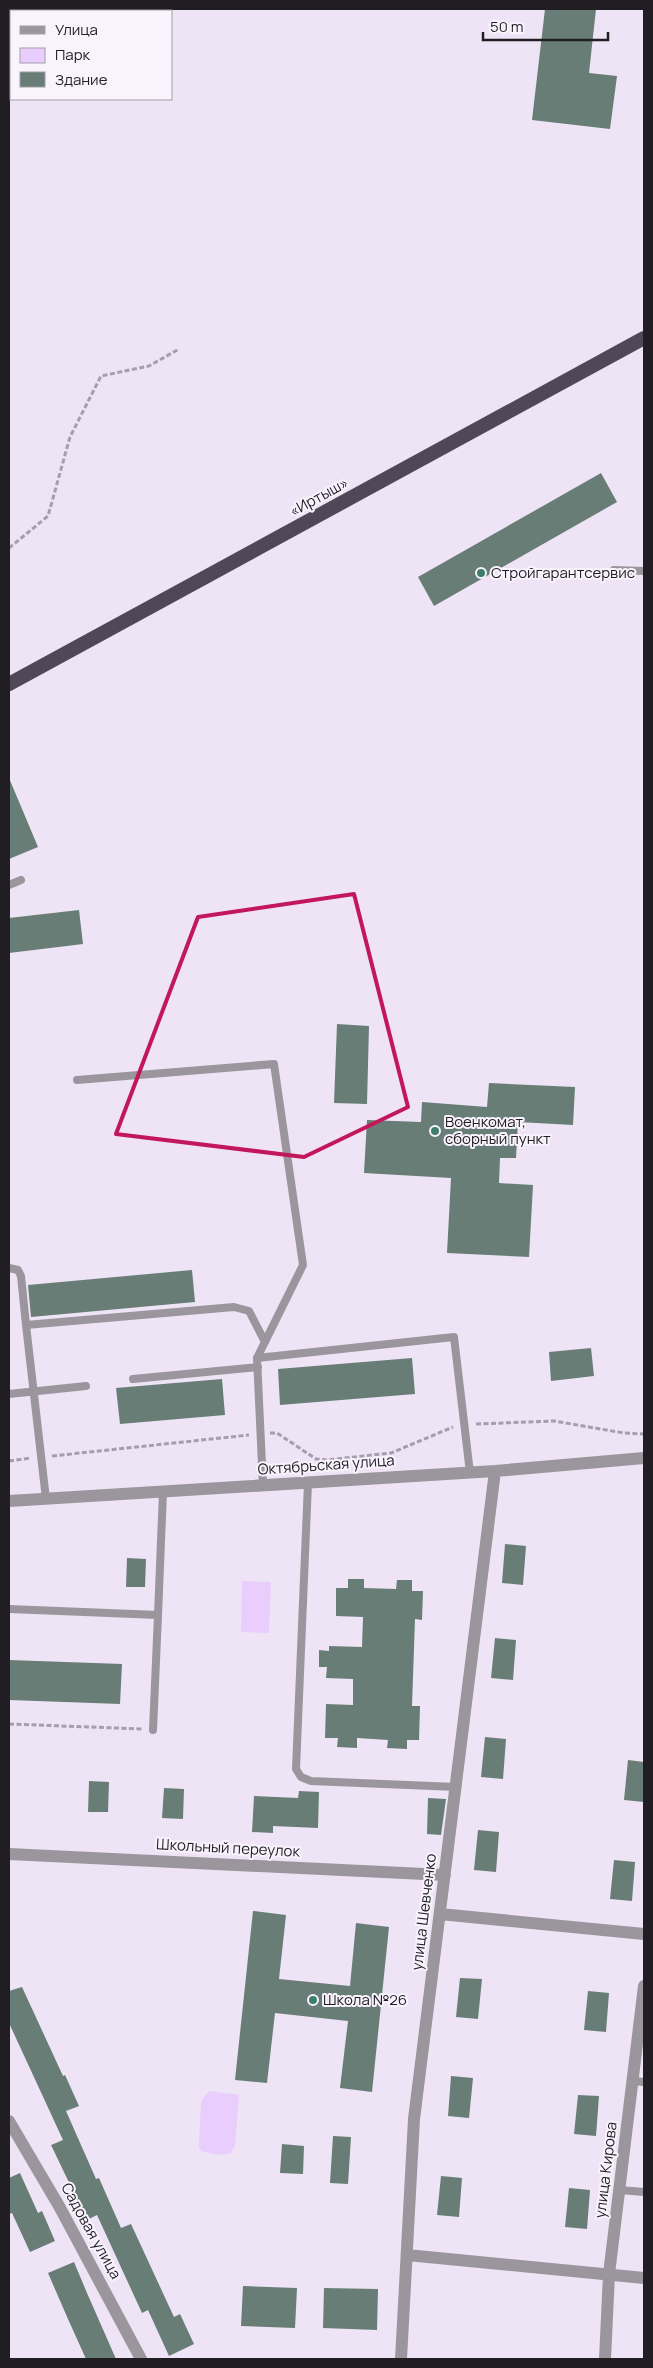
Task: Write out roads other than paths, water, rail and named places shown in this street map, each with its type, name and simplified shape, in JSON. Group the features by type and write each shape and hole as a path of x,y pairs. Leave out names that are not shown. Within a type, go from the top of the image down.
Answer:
{"highway":[{"name":"«Иртыш»","path":"9,684 644,338"}],"street":[{"name":"Октябрьская улица","path":"9,1501 470,1473 644,1458"},
{"name":"улица Шевченко","path":"401,2359 414,2119 495,1471"},
{"name":"Школьный переулок","path":"9,1854 445,1875"},
{"path":"440,1914 644,1934"},
{"name":"улица Кирова","path":"605,2359 609,2274 620,2190 638,2081 644,1986"},
{"name":"Садовая улица","path":"9,2121 59,2206 141,2359"},
{"path":"407,2255 644,2278"}],"lane":[{"path":"614,570 644,571"},
{"path":"9,886 21,880"},
{"path":"77,1080 274,1064 302,1265 257,1358 263,1486"},
{"path":"9,1268 18,1270 21,1276 46,1499"},
{"path":"26,1325 234,1307 249,1311 265,1342"},
{"path":"257,1358 454,1337 470,1473"},
{"path":"133,1380 258,1367"},
{"path":"9,1394 86,1386"},
{"path":"308,1483 296,1769 301,1777 311,1782 456,1787"},
{"path":"153,1730 163,1492"},
{"path":"9,1609 158,1614"},
{"path":"620,2190 644,2192"}],"place":[{"name":"Стройгарантсервис","path":"481,573"},
{"name":"Военкомат, сборный пункт","path":"435,1131"},
{"name":"Школа №26","path":"313,2000"}]}
